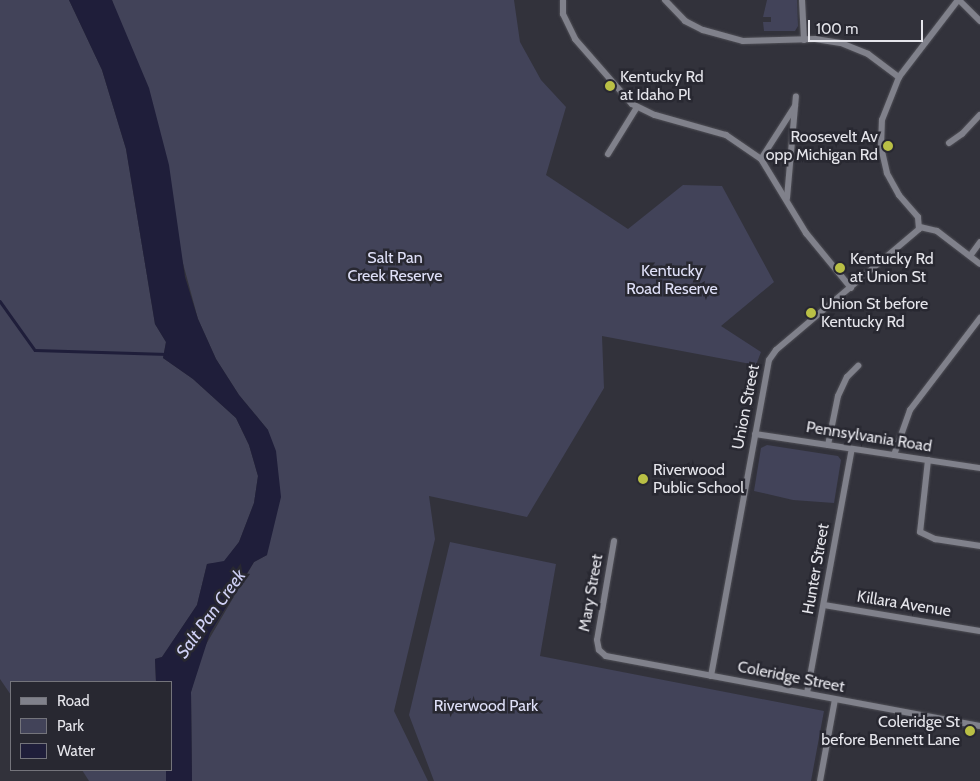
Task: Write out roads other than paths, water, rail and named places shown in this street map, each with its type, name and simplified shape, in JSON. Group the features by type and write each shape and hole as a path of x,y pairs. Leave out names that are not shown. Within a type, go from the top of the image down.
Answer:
{"street":[{"path":"563,0 565,18 579,45 638,107 726,135 761,159 787,198 806,233 851,288"},
{"path":"664,0 692,25 731,38 831,41 851,46 899,77"},
{"path":"802,0 804,40"},
{"path":"980,21 958,0 899,77 884,112 881,146 893,186 913,211 920,227 937,231 980,264"},
{"path":"787,198 796,121 796,96"},
{"path":"761,159 795,106"},
{"path":"608,154 638,107"},
{"path":"948,144 962,134 980,115"},
{"name":"Union Street","path":"711,676 755,434 772,355 913,237 920,227"},
{"path":"970,256 980,242"},
{"path":"894,455 910,410 980,318"},
{"path":"828,445 838,396 847,377 858,366"},
{"name":"Pennsylvania Road","path":"755,434 980,468"},
{"name":"Hunter Street","path":"807,693 852,449"},
{"path":"928,460 920,532 935,539 980,546"},
{"name":"Mary Street","path":"599,650 598,632 614,541"},
{"name":"Killara Avenue","path":"824,605 980,631"},
{"name":"Coleridge Street","path":"599,650 612,658 980,726"},
{"path":"820,781 835,699"}],"water":[{"name":"Salt Pan Creek","path":"69,0 112,0 149,88 169,165 185,277 198,319 216,359 239,395 268,430 276,451 281,497 267,555 254,562 210,633 191,692 192,781 166,781 166,771 172,771 172,681 156,681 155,659 162,657 197,605 207,564 224,561 239,542 254,503 258,476 249,445 236,418 193,379 163,358 166,342 155,324 126,149 102,70"}],"waterway":[{"path":"0,301 35,350 167,354"}],"place":[{"name":"Kentucky Rd at Idaho Pl","path":"610,86"},
{"name":"Roosevelt Av opp Michigan Rd","path":"888,146"},
{"name":"Kentucky Rd at Union St","path":"840,268"},
{"name":"Union St before Kentucky Rd","path":"811,313"},
{"name":"Riverwood Public School","path":"643,479"},
{"name":"Coleridge St before Bennett Lane","path":"970,731"}],"park label":[{"name":"Salt Pan Creek Reserve","path":"395,267"},
{"name":"Kentucky Road Reserve","path":"672,280"},
{"name":"Riverwood Park","path":"486,706"}]}
